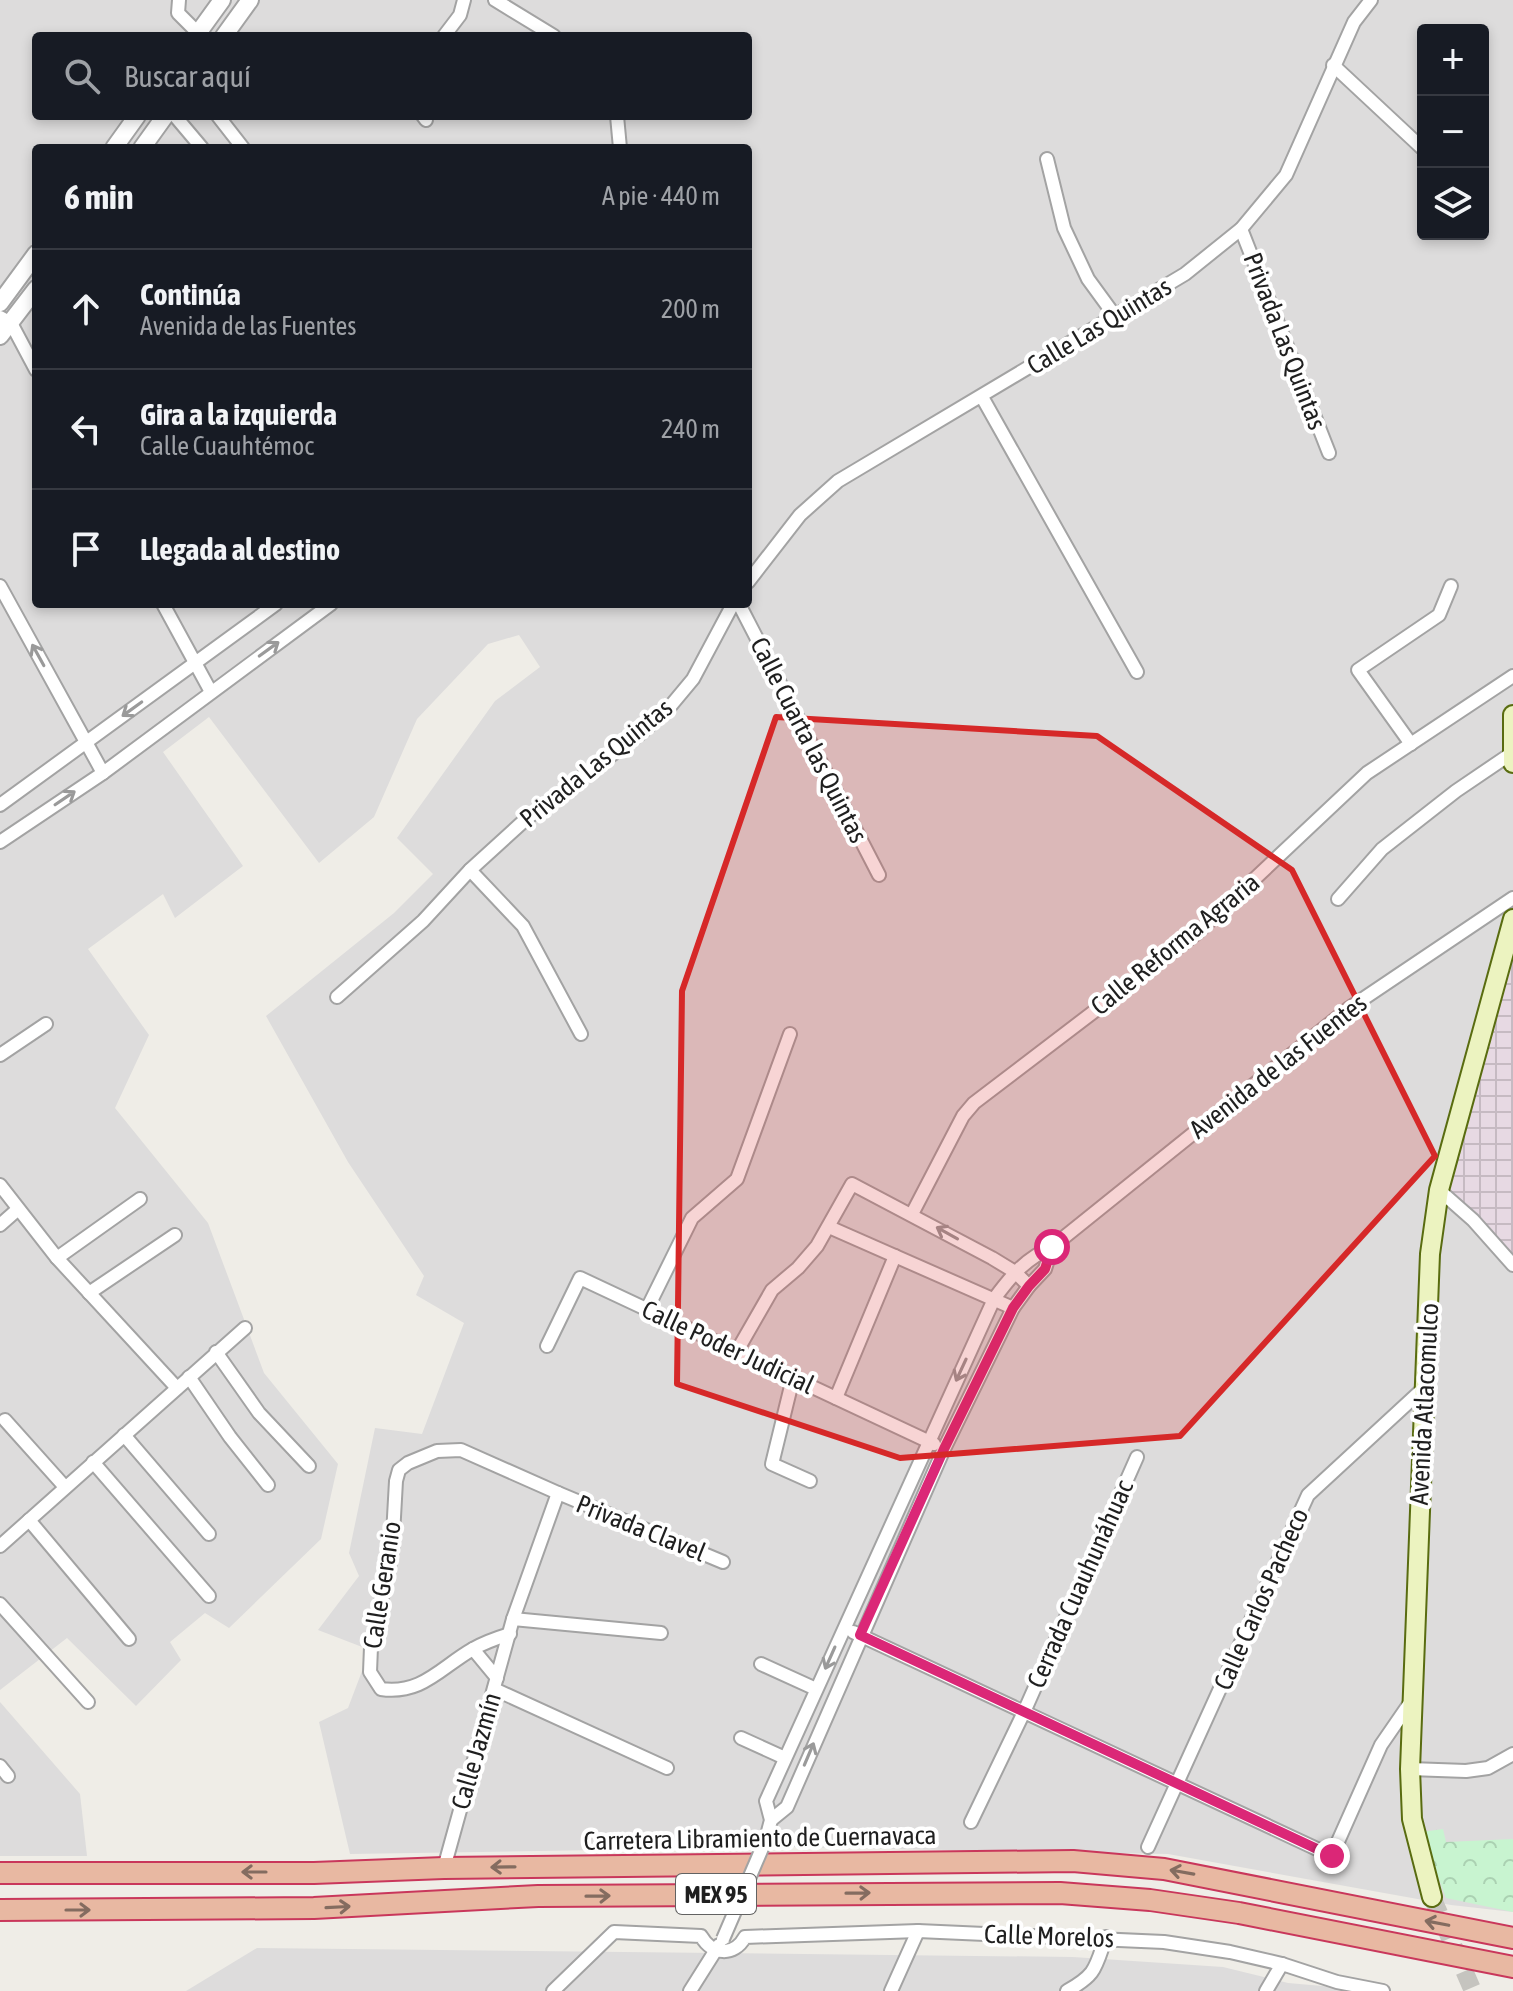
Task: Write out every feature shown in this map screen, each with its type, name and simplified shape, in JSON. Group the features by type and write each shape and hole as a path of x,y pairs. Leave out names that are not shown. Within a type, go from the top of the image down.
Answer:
{"highway":[{"name":"Carretera Libramiento de Cuernavaca","path":"0,1873 314,1873 444,1868 1073,1861 1164,1869 1513,1938"},
{"name":"MEX 95","path":"0,1910 314,1908 538,1896 1060,1893 1150,1900 1239,1913 1513,1967"}],"main road":[{"path":"1513,715 1513,763"},
{"name":"Avenida Atlacomulco","path":"1432,1897 1412,1819 1410,1769 1430,1254 1439,1190 1513,919"}],"street":[{"path":"179,0 178,13 195,32"},
{"path":"198,32 222,0"},
{"path":"227,32 250,0"},
{"path":"447,32 460,15 464,0"},
{"path":"495,0 547,32"},
{"name":"Calle Las Quintas","path":"752,577 800,515 838,481 1185,274 1241,229 1286,175 1330,80 1333,65 1354,22 1371,0"},
{"path":"1333,65 1417,143"},
{"path":"117,144 134,120"},
{"path":"145,144 162,120"},
{"path":"178,120 199,144"},
{"path":"221,120 240,144"},
{"path":"617,120 620,144"},
{"path":"1047,159 1064,228 1088,279 1115,316"},
{"name":"Privada Las Quintas","path":"1241,229 1329,453"},
{"path":"0,303 32,259"},
{"path":"32,294 4,325 32,364"},
{"path":"982,397 1137,672"},
{"path":"0,586 103,773"},
{"path":"1411,744 1358,670 1439,615 1451,586"},
{"path":"165,608 211,692"},
{"path":"0,805 271,608"},
{"path":"0,842 103,773 323,608"},
{"name":"Privada Las Quintas","path":"337,997 423,921 470,870 526,819 641,733 668,709 693,679 734,608"},
{"name":"Calle Cuarta las Quintas","path":"738,608 879,875"},
{"name":"Calle Reforma Agraria","path":"912,1214 963,1116 974,1103 1197,933 1367,773 1513,676"},
{"path":"1338,899 1382,849 1456,791 1512,753"},
{"path":"470,870 523,926 581,1034"},
{"name":"Avenida de las Fuentes","path":"690,1991 723,1939 766,1839 771,1820 766,1801 994,1299 1032,1256 1052,1247 1348,1009 1513,898"},
{"path":"0,1055 46,1024"},
{"path":"647,1309 692,1218 737,1179 790,1034"},
{"path":"737,1351 772,1290 798,1268 829,1227 852,1184 1015,1272 1029,1286"},
{"path":"0,1185 57,1258 177,1388"},
{"path":"1439,1190 1473,1220 1513,1265"},
{"path":"57,1258 140,1199"},
{"path":"0,1225 17,1210"},
{"path":"829,1227 1013,1308"},
{"path":"89,1293 175,1235"},
{"name":"Avenida de las Fuentes","path":"771,1820 787,1807 944,1449 1013,1308 1045,1269 1052,1247"},
{"path":"836,1398 895,1256"},
{"name":"Calle Poder Judicial","path":"547,1346 580,1278 944,1449"},
{"path":"0,1546 245,1328"},
{"path":"216,1352 259,1413 309,1466"},
{"path":"189,1377 268,1485"},
{"path":"793,1378 772,1464 810,1481"},
{"name":"Calle Carlos Pacheco","path":"1148,1847 1308,1495 1424,1388"},
{"path":"5,1420 65,1487"},
{"path":"124,1435 209,1534"},
{"name":"Privada Clavel","path":"399,1470 437,1451 461,1450 723,1562"},
{"name":"Cerrada Cuauhunáhuac","path":"971,1822 1024,1712 1137,1457"},
{"path":"93,1462 209,1596"},
{"name":"Calle Geranio","path":"399,1470 392,1553 371,1647 370,1672 381,1689 406,1690 419,1685 473,1649 510,1634"},
{"name":"Calle Jazmín","path":"444,1868 513,1619 558,1493"},
{"path":"29,1520 129,1639"},
{"path":"0,1604 88,1702"},
{"path":"513,1619 661,1633"},
{"path":"843,1627 1178,1783 1330,1860 1381,1745 1412,1700"},
{"path":"473,1649 496,1684 667,1768"},
{"path":"761,1664 816,1689"},
{"path":"741,1738 785,1758"},
{"path":"1410,1769 1466,1771 1488,1768 1513,1754"},
{"path":"891,1991 918,1931"},
{"name":"Calle Morelos","path":"716,1951 731,1951 740,1947 745,1937 918,1931 1106,1937 1230,1952 1282,1964 1337,1982 1383,1991"},
{"path":"553,1991 614,1932 701,1936 707,1946 716,1951"},
{"path":"1067,1991 1094,1973 1106,1937"},
{"path":"1266,1991 1282,1964"}],"highlighted area":[{"path":"776,717 1097,736 1292,870 1435,1156 1180,1436 900,1458 677,1384 682,991"}],"shaded area":[{"path":"0,0 1513,0 1513,1912 1451,1905 1168,1854 785,1847 350,1854 319,1722 348,1708 370,1650 318,1630 359,1576 349,1553 375,1428 422,1434 464,1323 416,1295 424,1276 348,1162 266,1016 394,913 433,874 397,838 495,701 540,667 519,635 488,644 417,719 374,817 319,863 209,717 163,752 243,866 175,918 163,894 88,949 149,1035 115,1108 208,1223 264,1373 338,1464 321,1539 229,1628 205,1613 170,1642 181,1660 136,1706 67,1638 0,1690"},
{"path":"1513,918 1513,1257 1502,1241 1441,1188"},
{"path":"0,1702 80,1794 87,1856 0,1856"},
{"path":"257,1948 1073,1957 1223,1967 1288,1983 1380,1991 186,1991"}],"green space":[{"path":"1443,1829 1446,1842 1513,1839 1513,1912 1446,1898 1421,1832"}],"tunnel":[{"path":"1432,1897 1473,1991"}],"route":[{"path":"1052,1247 1045,1269 1013,1308 944,1449 860,1635 1332,1856"}]}
